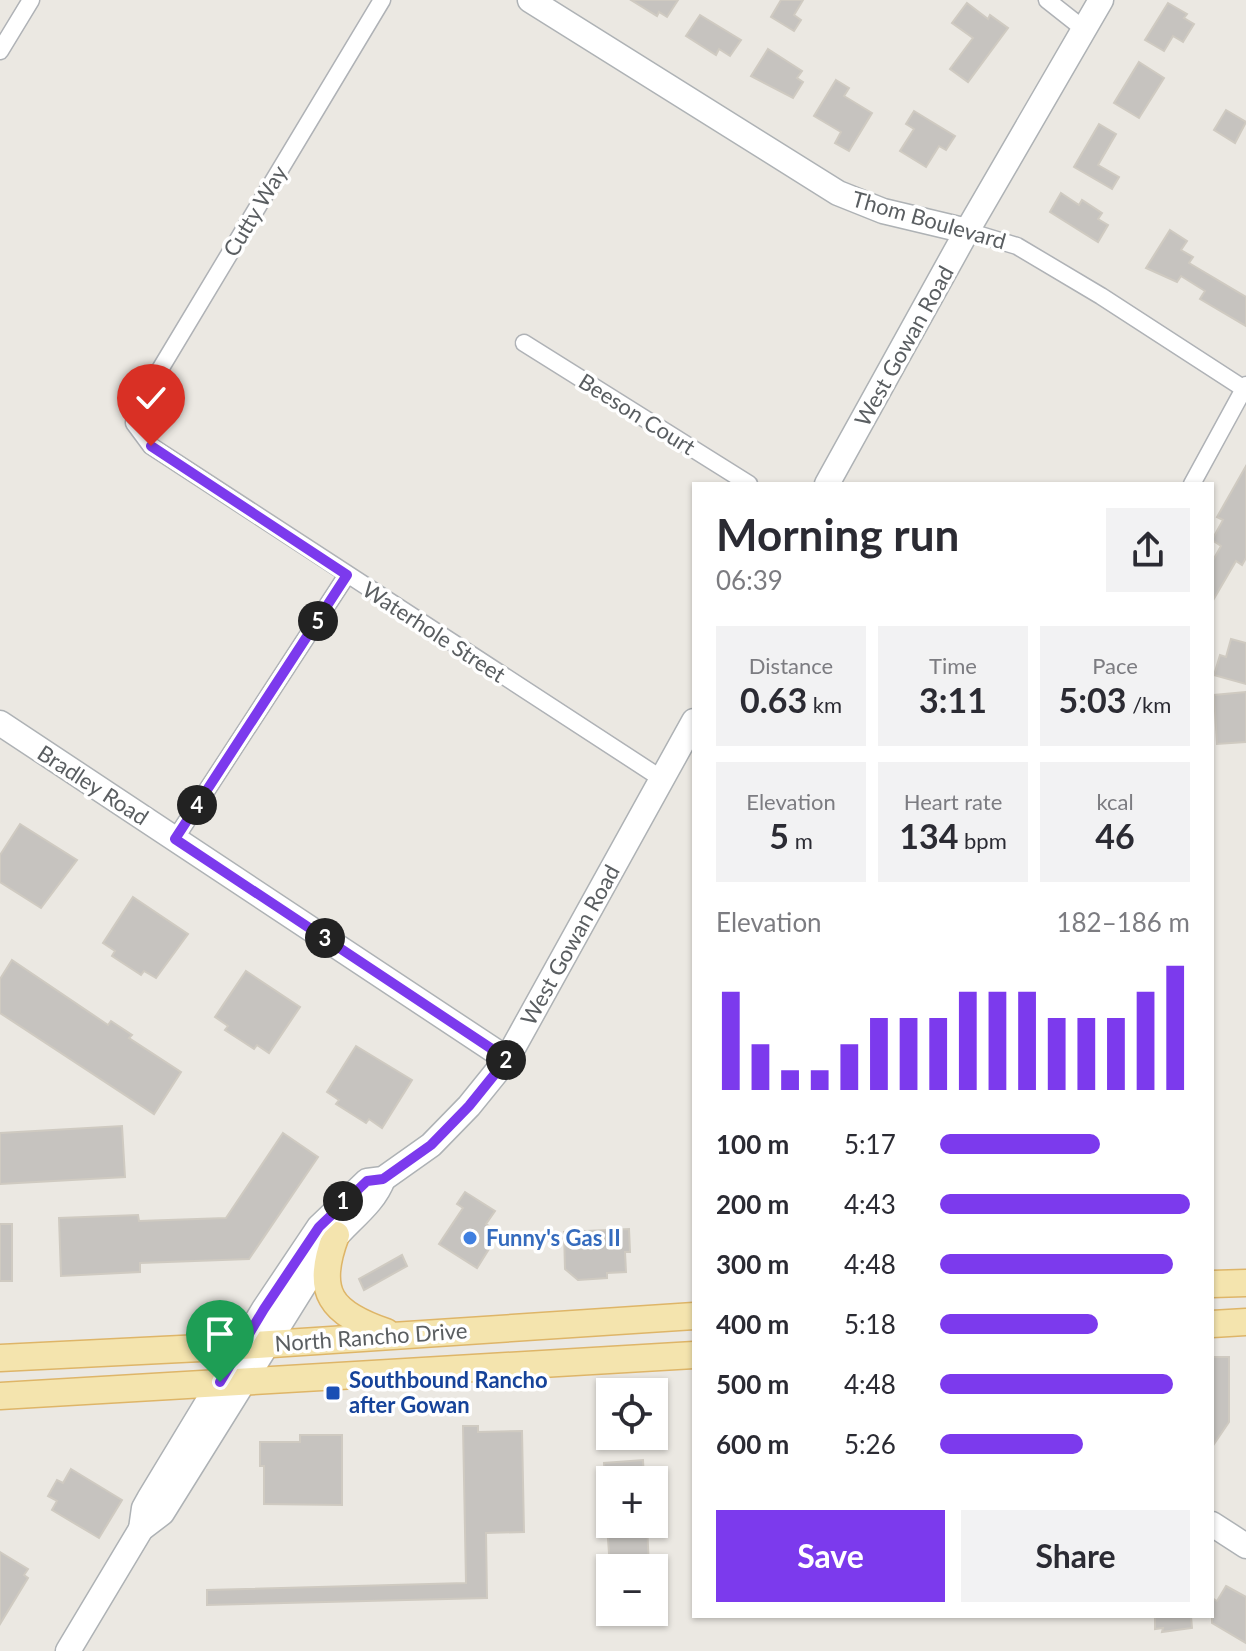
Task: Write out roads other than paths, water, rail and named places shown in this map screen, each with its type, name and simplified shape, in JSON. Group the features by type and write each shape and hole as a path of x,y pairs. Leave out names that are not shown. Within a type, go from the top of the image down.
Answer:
{"main road":[{"path":"336,1235 324,1275 332,1300 356,1322 393,1335"},
{"path":"1214,1284 1246,1283"},
{"name":"North Rancho Drive","path":"0,1358 692,1316"},
{"path":"1214,1324 1246,1322"},
{"name":"North Rancho Drive","path":"0,1396 692,1355"}],"street":[{"path":"0,51 31,0"},
{"name":"Cutty Way","path":"134,423 135,411 382,0"},
{"name":"Thom Boulevard","path":"530,0 838,193 883,211 1017,246 1245,388"},
{"path":"1047,0 1085,30"},
{"name":"West Gowan Road","path":"828,482 967,231 1101,0"},
{"name":"Beeson Court","path":"524,343 746,482"},
{"path":"1193,482 1245,388"},
{"name":"Waterhole Street","path":"134,423 141,437 151,446 662,779"},
{"path":"175,839 347,575"},
{"name":"Bradley Road","path":"0,723 507,1059"},
{"name":"West Gowan Road","path":"68,1651 141,1529 162,1513 231,1407 232,1382 319,1227 367,1181 383,1179 431,1145 469,1106 507,1059 692,725"},
{"name":"West Gowan Road","path":"254,1345 336,1235 377,1196 383,1179"},
{"path":"1214,1525 1246,1546"}],"place":[{"name":"Funny's Gas II","path":"470,1238"},
{"name":"Southbound Rancho after Gowan","path":"333,1393"}]}
